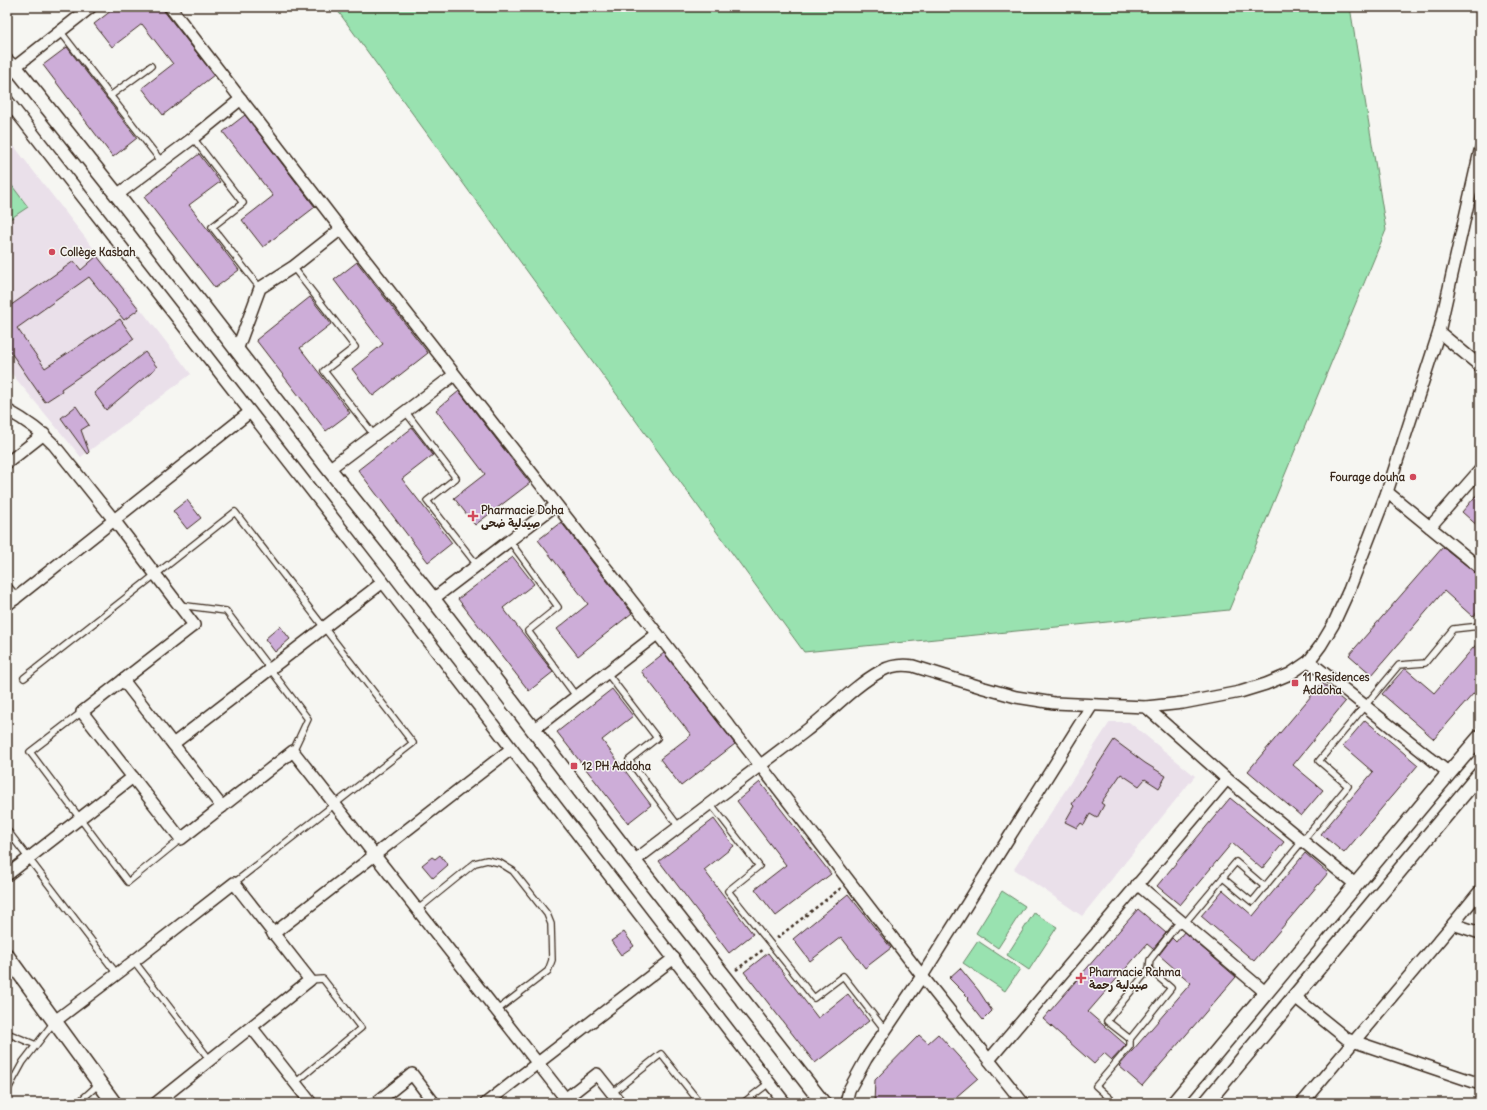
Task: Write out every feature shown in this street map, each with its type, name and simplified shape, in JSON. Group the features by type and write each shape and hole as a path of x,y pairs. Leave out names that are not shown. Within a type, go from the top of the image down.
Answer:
{"street":[{"path":"91,7 10,67 117,195 329,468 433,599 634,861 823,1103"},
{"path":"170,7 341,230 1022,1103"},
{"path":"117,195 193,138 241,99"},
{"path":"7,100 383,582 785,1103"},
{"path":"634,861 805,732 862,684 882,670 894,665 902,664 913,666 1016,697 1054,704 1146,707 1183,703 1240,692 1266,684 1290,674 1309,661 1321,646 1333,625 1349,590 1387,492 1439,332 1480,151"},
{"path":"237,350 260,288 292,267 341,230"},
{"path":"1439,332 1480,366"},
{"path":"329,468 454,375"},
{"path":"7,410 44,434 67,459 194,625 82,712 181,839 293,751 537,1064 562,1101 597,1074 620,1103"},
{"path":"7,589 11,602 250,412"},
{"path":"7,463 44,434"},
{"path":"1430,527 1480,470"},
{"path":"1387,492 1480,568"},
{"path":"433,599 556,505"},
{"path":"173,744 383,582"},
{"path":"533,730 657,634"},
{"path":"1309,661 1449,772"},
{"path":"123,680 222,807"},
{"path":"846,1103 849,1090 855,1078 885,1030 922,976 1092,705"},
{"path":"1146,707 1227,779 1355,884"},
{"path":"1174,1103 1355,884 1480,737"},
{"path":"274,934 511,749"},
{"path":"1206,1103 1480,774"},
{"path":"7,875 133,777"},
{"path":"989,1060 1227,779"},
{"path":"55,1021 234,883 310,980 252,1028 156,1103"},
{"path":"1137,884 1265,992"},
{"path":"1302,1103 1355,1042 1480,891"},
{"path":"1453,924 1480,933"},
{"path":"7,956 114,1103"},
{"path":"486,1103 674,958"},
{"path":"1295,996 1347,1039 1480,1084"},
{"path":"252,1028 311,1103"},
{"path":"376,1103 412,1074 434,1103"}],"lane":[{"path":"60,31 161,161"},
{"path":"110,96 151,66"},
{"path":"193,138 243,203 212,227 260,288"},
{"path":"292,267 355,347 324,371 374,435"},
{"path":"405,411 456,478 427,500 477,565"},
{"path":"24,678 235,512 413,743 234,883"},
{"path":"509,540 558,607 528,631 576,696"},
{"path":"179,604 226,611 271,669 308,719 293,751"},
{"path":"1223,878 1252,902 1348,786 1319,761 1399,665 1424,664 1453,629 1480,626"},
{"path":"607,673 657,738 629,760 679,827"},
{"path":"82,712 30,752 128,882 181,839"},
{"path":"710,803 759,866 728,891 814,998 843,976 885,1030"},
{"path":"7,830 117,974"},
{"path":"417,910 475,863 487,860 500,863 513,871 528,889 547,914 551,924 552,960 548,970 496,1012"},
{"path":"1130,1039 1107,1021 1149,969 1150,960 1236,862 1265,887"},
{"path":"134,961 210,1060"},
{"path":"1115,1103 1096,1086 1130,1046 1130,1039 1171,988 1149,969"},
{"path":"295,1083 361,1028 323,979 310,980"},
{"path":"7,1091 10,1078 55,1021"},
{"path":"7,1033 36,1045"},
{"path":"612,1093 661,1054 700,1103"},
{"path":"78,1103 100,1083"},
{"path":"743,1103 769,1083"}],"path":[{"path":"726,979 849,881"}],"shaded area":[{"name":"Collège Kasbah","path":"7,137 191,374 81,457 7,368"},
{"path":"1110,722 1129,722 1195,776 1082,916 1014,869"}],"green space":[{"path":"335,7 1350,7 1386,230 1229,610 804,652"},
{"path":"7,179 28,207 7,221"},
{"path":"1002,891 1025,906 998,948 976,933"},
{"path":"1034,913 1057,927 1029,970 1007,955"},
{"path":"978,941 1020,969 1005,991 963,963"}],"building":[{"path":"116,7 163,7 164,11 214,75 163,115 142,88 173,64 142,24 112,47 94,24"},
{"path":"67,47 137,138 113,157 43,65"},
{"path":"245,115 315,207 263,247 242,220 273,196 223,132"},
{"path":"199,154 220,182 189,205 239,270 215,288 144,197"},
{"path":"97,256 139,309 124,320 89,277 17,328 45,368 120,319 134,339 61,389 62,391 45,402 7,347 7,308 74,261 81,270"},
{"path":"357,262 428,353 373,396 352,369 383,344 334,280"},
{"path":"310,297 331,324 300,348 350,413 326,431 256,340"},
{"path":"145,352 157,367 106,410 94,393"},
{"path":"459,391 530,483 475,525 454,498 485,474 436,410"},
{"path":"76,406 89,425 81,430 89,452 87,454 61,418"},
{"path":"412,428 433,455 402,479 452,543 428,562 358,470"},
{"path":"1480,491 1480,528 1462,512"},
{"path":"187,500 201,518 187,529 173,511"},
{"path":"561,522 632,613 578,656 557,629 588,604 538,540"},
{"path":"1443,547 1480,576 1480,609 1473,617 1444,591 1372,675 1349,655"},
{"path":"513,557 534,584 503,608 553,672 529,691 458,599"},
{"path":"280,626 290,639 275,652 265,639"},
{"path":"1480,640 1480,686 1434,739 1382,694 1404,669 1406,669 1434,693"},
{"path":"664,653 735,744 681,786 660,759 691,735 641,671"},
{"path":"1322,683 1345,702 1293,765 1323,790 1301,816 1248,771"},
{"path":"612,689 633,716 602,740 651,805 628,823 557,732"},
{"path":"1365,720 1418,765 1344,853 1321,834 1373,772 1343,746"},
{"path":"1114,740 1145,763 1166,776 1159,788 1145,779 1139,786 1121,774 1101,803 1104,805 1097,818 1090,814 1084,825 1081,823 1077,828 1065,822 1074,806 1072,804"},
{"path":"760,782 831,874 776,916 755,889 786,865 737,801"},
{"path":"1230,798 1284,842 1262,869 1232,843 1180,905 1157,886"},
{"path":"714,819 734,846 704,870 753,934 729,953 659,861"},
{"path":"1305,853 1328,873 1254,961 1201,916 1223,890 1253,916"},
{"path":"440,855 448,865 433,878 422,865 432,857 435,859"},
{"path":"848,894 891,948 865,968 841,937 810,961 793,939"},
{"path":"1138,909 1166,933 1153,949 1147,944 1088,1012 1126,1045 1112,1060 1104,1053 1094,1064 1043,1019"},
{"path":"624,932 634,946 621,955 611,941"},
{"path":"1184,932 1236,977 1142,1086 1119,1066 1191,983 1159,955 1172,938 1176,942"},
{"path":"768,953 818,1018 848,994 869,1021 815,1063 744,972"},
{"path":"960,968 979,991 992,1011 983,1020 967,1000 969,998 949,978"},
{"path":"938,1034 978,1078 949,1103 874,1103 875,1080 919,1035 928,1043"}],"place":[{"name":"Collège Kasbah","path":"52,252"},
{"name":"Fourage douha","path":"1413,477"},
{"name":"Pharmacie Doha صيدلية ضحى","path":"473,516"},
{"name":"11 Residences Addoha","path":"1295,683"},
{"name":"12 PH Addoha","path":"574,766"},
{"name":"Pharmacie Rahma صيدلية رحمة","path":"1081,978"}]}
